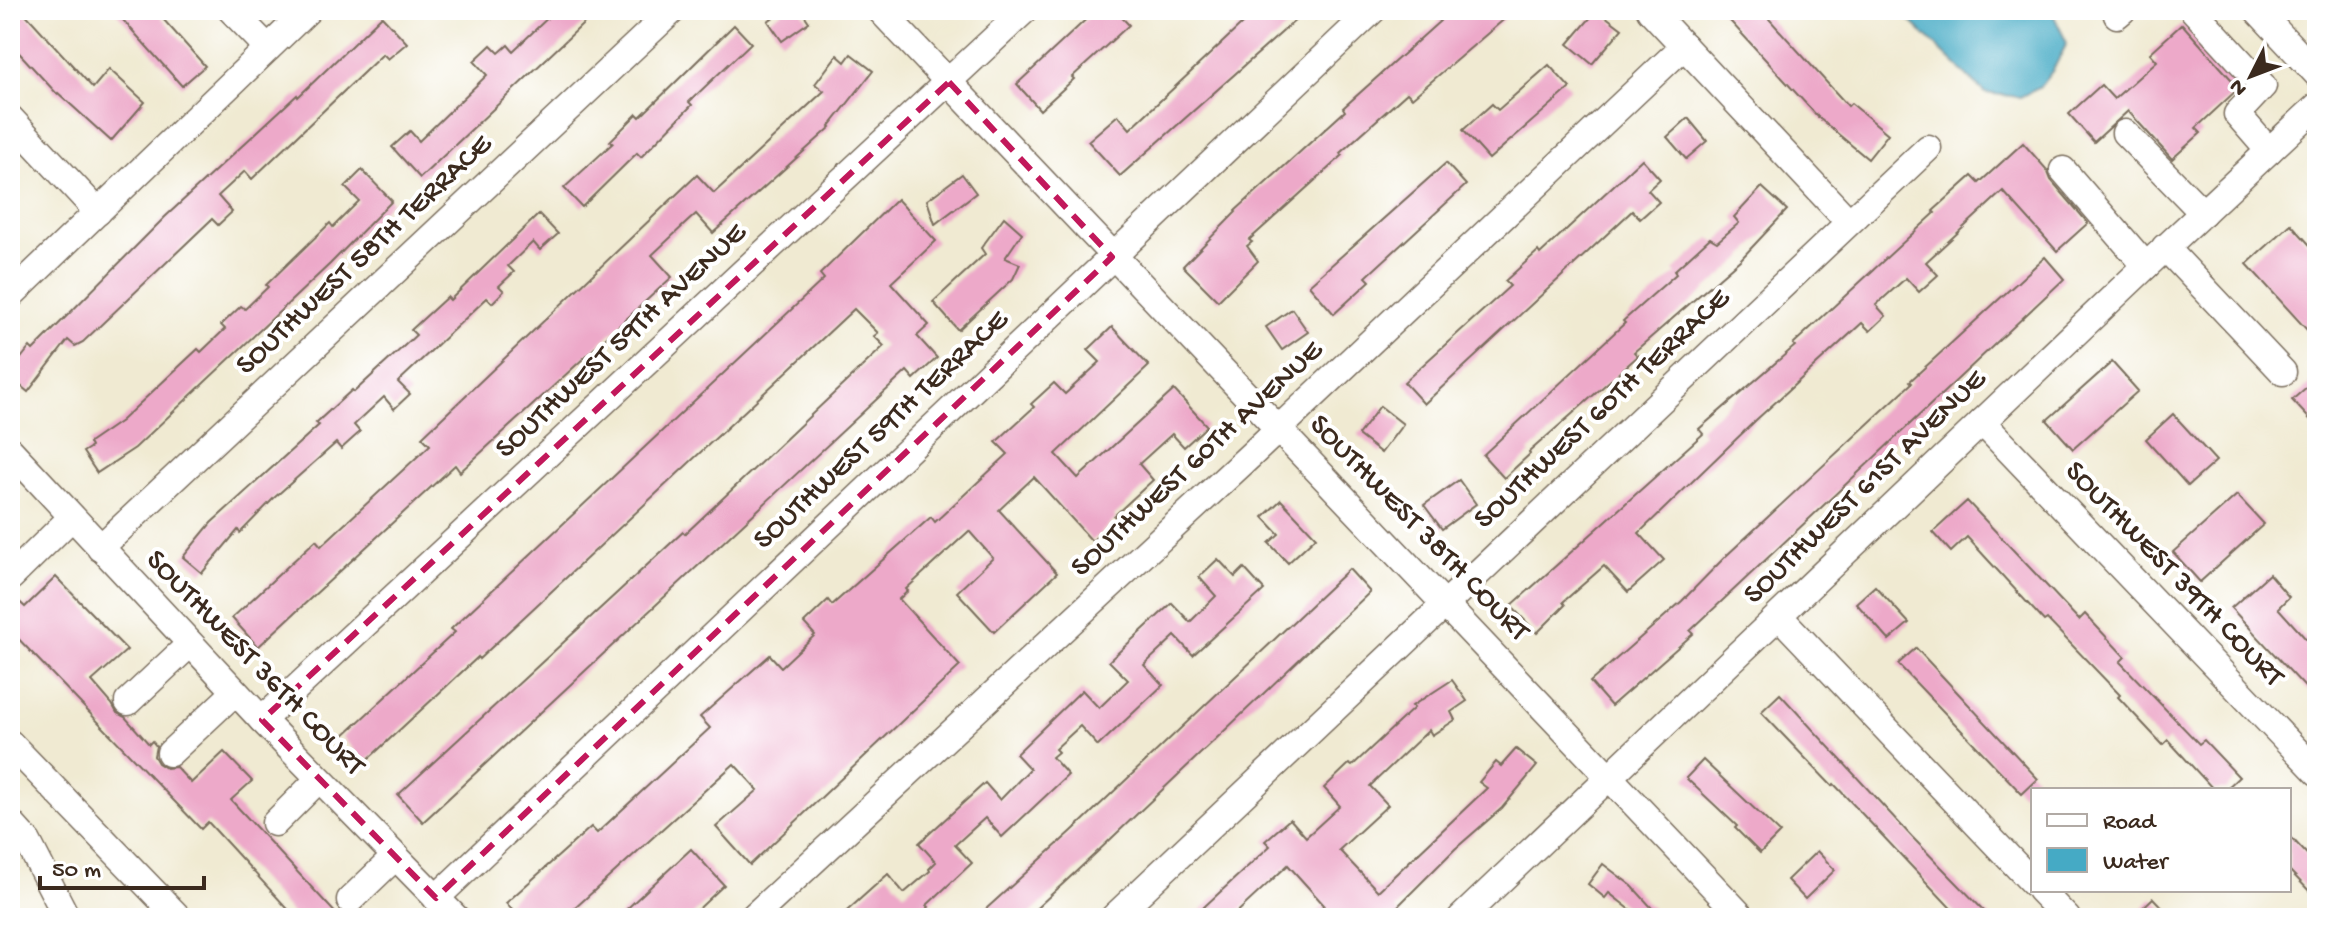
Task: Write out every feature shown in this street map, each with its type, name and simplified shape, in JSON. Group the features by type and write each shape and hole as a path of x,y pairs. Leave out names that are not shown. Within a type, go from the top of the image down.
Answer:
{"street":[{"path":"231,10 268,48"},
{"path":"10,296 308,10"},
{"name":"SOUTHWEST 58TH TERRACE","path":"100,548 673,10"},
{"name":"SOUTHWEST 38TH COURT","path":"880,10 1743,918"},
{"name":"SOUTHWEST 59TH AVENUE","path":"262,720 1025,10"},
{"name":"SOUTHWEST 59TH TERRACE","path":"436,898 1373,10"},
{"path":"1650,10 1848,221"},
{"path":"2257,10 2317,74"},
{"path":"2194,11 2263,86 2237,114 2269,151"},
{"name":"SOUTHWEST 60TH AVENUE","path":"752,918 1684,46"},
{"name":"SOUTHWEST 61ST AVENUE","path":"1461,918 2317,106"},
{"path":"10,118 98,212"},
{"path":"2125,133 2203,213"},
{"name":"SOUTHWEST 60TH TERRACE","path":"1113,918 1928,148"},
{"path":"2063,170 2146,266"},
{"path":"2165,247 2283,372"},
{"name":"SOUTHWEST 39TH COURT","path":"1982,422 2317,772"},
{"name":"SOUTHWEST 36TH COURT","path":"15,467 72,517 235,692 456,918"},
{"path":"11,577 72,517"},
{"path":"1779,616 2031,881"},
{"path":"128,702 190,644"},
{"path":"170,753 235,692"},
{"path":"10,743 179,918"},
{"path":"275,823 319,779"},
{"path":"10,822 28,842 67,918"},
{"path":"350,900 396,856"},
{"path":"2042,892 2067,918"}],"highlighted area":[{"path":"949,82 1112,257 436,898 262,720"}],"water":[{"path":"1899,10 2051,10 2067,43 2039,88 2020,97 1985,93"}],"building":[{"path":"10,10 22,10 93,88 109,69 145,102 111,141 57,94 10,43"},
{"path":"114,10 155,10 205,66 182,86"},
{"path":"556,10 598,10 420,178 392,147 410,131 419,141 487,75 474,61 491,45 499,53 508,45 513,51"},
{"path":"784,10 801,10 809,22 782,41 768,21"},
{"path":"1096,10 1115,10 1129,25 1040,110 1017,84"},
{"path":"1257,10 1307,10 1120,176 1088,141 1118,115 1130,129"},
{"path":"1448,10 1515,10 1412,98 1407,93 1249,240 1252,242 1247,246 1258,261 1218,301 1183,266 1235,211 1345,111 1343,108 1440,21 1438,19"},
{"path":"1597,10 1622,29 1592,64 1568,44"},
{"path":"1720,10 1761,10 1848,106 1851,103 1888,134 1868,159 1819,118"},
{"path":"382,16 407,43 388,59 383,54 252,179 245,171 218,196 232,212 218,225 212,219 83,342 75,346 68,340 28,392 10,377 10,372 30,347 33,350 165,217"},
{"path":"2182,24 2239,88 2196,128 2201,133 2172,159 2128,111 2094,142 2069,114 2101,85 2114,99 2157,61 2150,53"},
{"path":"734,25 751,43 689,102 692,105 641,157 637,153 582,207 564,188 613,143 610,141 637,114 640,117"},
{"path":"851,54 873,71 831,127 713,233 696,214 652,255 672,277 460,472 455,465 258,647 232,618 316,540 321,546 430,445 422,437 697,175 714,193 824,91 815,84 837,55 845,62"},
{"path":"1549,65 1570,88 1489,159 1463,130 1492,104 1498,110"},
{"path":"1688,118 1707,141 1686,159 1667,137"},
{"path":"2023,143 2088,223 2057,251 2003,191 1926,262 1938,275 1919,292 1906,278 1876,305 1886,316 1870,331 1862,323 1639,533 1664,560 1628,592 1604,566 1563,602 1565,605 1537,633 1511,606 1703,434 1699,429 1795,346 1793,344 1935,213 1933,211 1972,176 1979,183"},
{"path":"1642,159 1660,179 1648,190 1659,202 1640,219 1632,211 1424,404 1404,382 1510,286 1505,281 1538,251 1540,254"},
{"path":"1446,163 1466,185 1366,277 1370,281 1334,314 1309,285"},
{"path":"362,170 392,201 330,264 135,448 97,473 83,452 91,447 89,443 121,421 198,349 201,352 225,329 221,325 241,306 245,309 330,223 333,227 359,201 345,187"},
{"path":"962,174 976,193 935,224 927,200"},
{"path":"1762,187 1787,210 1741,259 1634,352 1638,356 1504,478 1483,455 1625,323 1623,321 1676,274 1674,271 1710,238 1717,242 1739,223 1734,217"},
{"path":"897,199 936,241 891,283 929,325 917,336 937,358 914,379 907,371 423,822 398,795 683,532 685,534 884,346 874,336 878,333 854,309 365,762 342,737 455,632 451,629 824,279 820,274"},
{"path":"539,214 558,234 540,250 533,242 508,266 514,272 499,286 504,291 492,303 487,298 398,382 410,394 394,409 384,397 354,425 360,432 341,449 336,443 240,533 238,530 202,573 183,557 211,523 319,425 316,423 416,335 411,330 447,297 450,300"},
{"path":"1004,217 1022,233 1005,258 1020,264 1013,279 958,330 933,302 985,254 981,248"},
{"path":"2291,224 2317,253 2317,341 2247,264"},
{"path":"2045,257 2064,279 1690,631 1693,634 1611,706 1590,682 1682,601 1912,383 1910,381"},
{"path":"1292,309 1308,332 1282,350 1266,327"},
{"path":"1112,327 1149,366 1056,454 1078,478 1174,390 1207,426 1184,447 1172,434 1139,464 1153,480 1114,516 1116,519 1092,541 1034,477 999,510 1057,573 994,632 957,592 993,558 969,531 906,589 908,591 899,599 960,666 750,865 716,827 758,790 734,764 564,918 519,918 506,903 591,827 597,833 710,728 700,717 770,655 781,667 815,635 804,623 828,600 832,605 931,517 935,522 1008,454 996,442 1034,407 1031,404 1054,383 1065,394 1100,362 1088,350"},
{"path":"2112,362 2138,391 2073,449 2047,420"},
{"path":"2317,378 2317,427 2292,400"},
{"path":"1380,406 1403,424 1381,453 1358,435"},
{"path":"2173,414 2216,461 2188,486 2146,439"},
{"path":"1459,480 1476,504 1442,529 1424,505"},
{"path":"2237,495 2264,524 2200,582 2173,552"},
{"path":"1281,500 1316,537 1288,563 1269,543 1279,534 1263,517"},
{"path":"1967,501 2079,620 2085,614 2125,657 2120,662 2199,744 2204,740 2239,777 2227,788 2212,788 2168,740 2163,745 2118,697 2120,695 2047,619 2044,621 1967,537 1951,552 1933,532"},
{"path":"1218,559 1235,577 1244,568 1264,590 1193,655 1175,636 1144,665 1163,685 1098,746 1080,726 1055,749 1058,752 1052,757 1068,775 1002,837 985,818 955,845 972,863 917,918 839,918 888,874 904,893 930,871 936,862 919,843 985,783 1000,800 1030,769 1016,754 1082,690 1099,708 1128,680 1109,661 1172,603 1190,622 1216,596 1199,577"},
{"path":"1349,569 1370,592 1094,855 1026,918 976,918 1072,831"},
{"path":"2269,574 2289,597 2278,608 2306,639 2317,629 2317,700 2231,608"},
{"path":"56,577 127,650 92,681 117,713 125,717 149,744 152,741 156,746 154,756 158,763 166,768 176,767 191,783 224,752 252,781 231,800 340,918 296,918 208,822 201,829 10,630 10,593 25,607"},
{"path":"1875,586 1909,623 1889,640 1856,603"},
{"path":"1916,648 2038,779 2022,794 1898,664"},
{"path":"1452,680 1467,701 1451,712 1455,720 1432,735 1429,730 1370,786 1388,805 1339,850 1378,891 1487,788 1479,782 1496,762 1501,766 1516,749 1537,766 1502,808 1455,849 1395,909 1403,918 1310,918 1324,905 1288,865 1231,918 1192,918 1270,846 1265,841 1290,819 1306,837 1340,806 1324,788 1349,764 1352,766 1414,708 1412,706"},
{"path":"1780,694 1991,918 1960,918 1834,784 1832,786 1761,712"},
{"path":"1703,760 1780,833 1760,853 1735,828 1737,826 1686,778"},
{"path":"2291,837 2317,865 2317,899 2291,872"},
{"path":"691,849 724,885 689,918 617,918"},
{"path":"1817,851 1835,870 1805,899 1787,880"},
{"path":"1603,864 1632,886 1661,918 1641,918 1609,893 1605,898 1588,884"},
{"path":"2153,898 2172,918 2132,918"}]}
